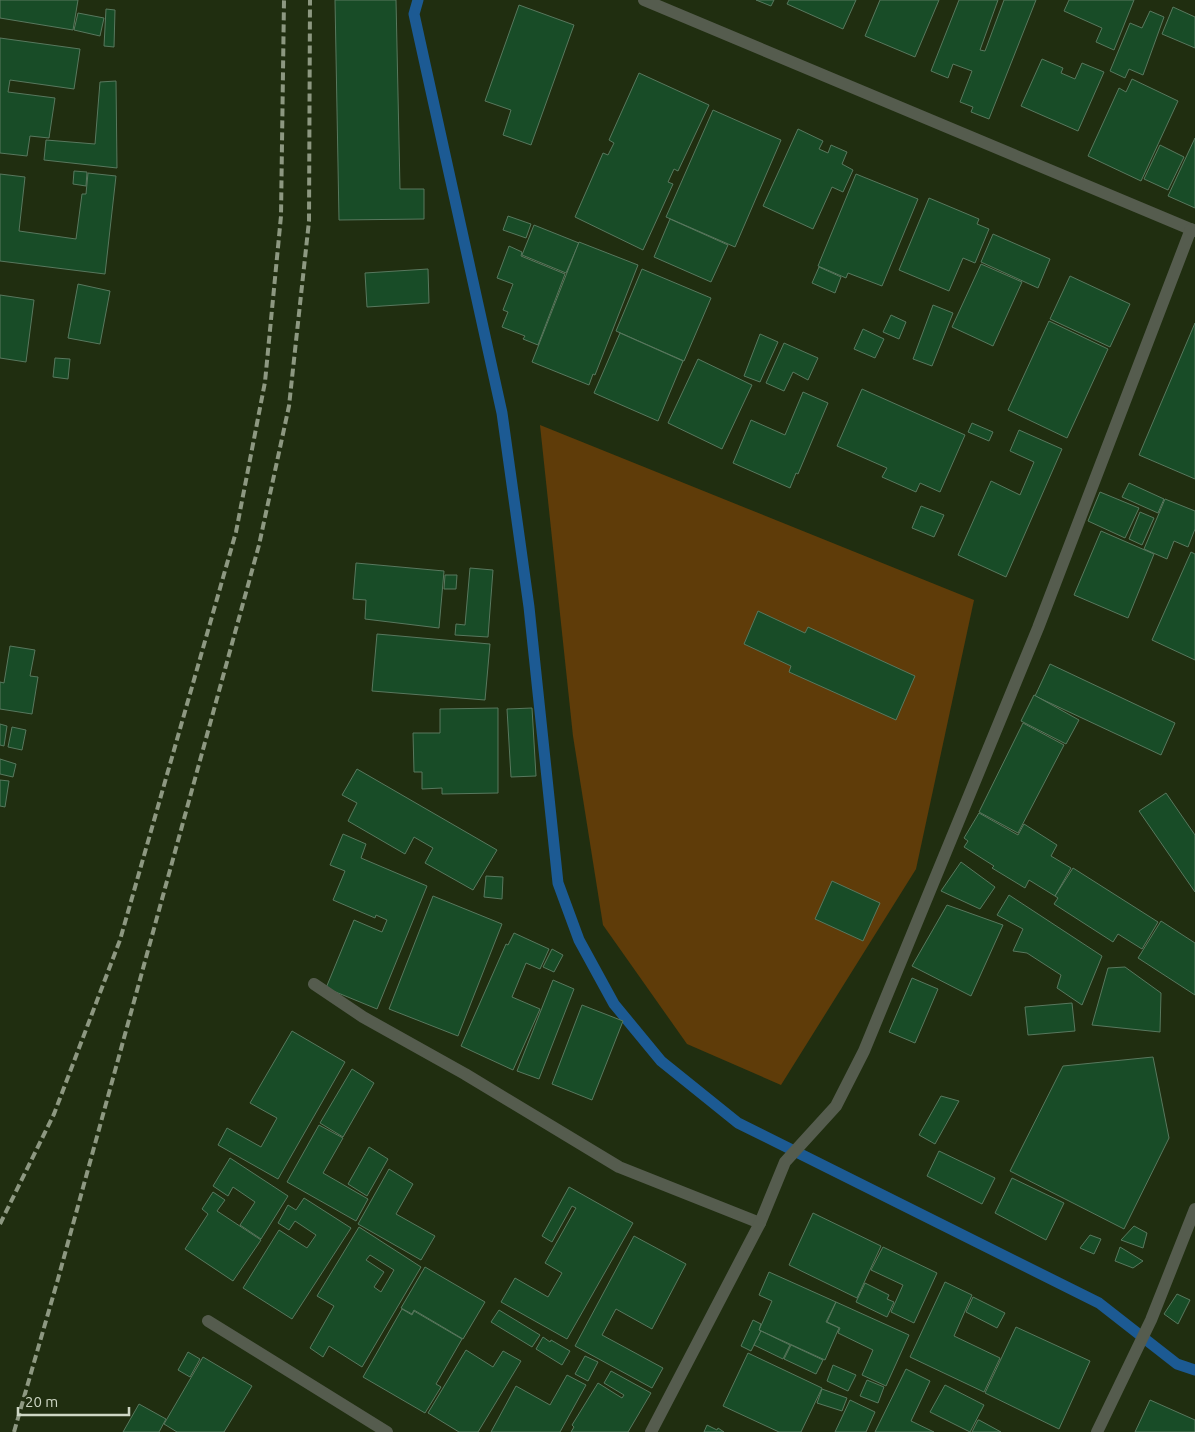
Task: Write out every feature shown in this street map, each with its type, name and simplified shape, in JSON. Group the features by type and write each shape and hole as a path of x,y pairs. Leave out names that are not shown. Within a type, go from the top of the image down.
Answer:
{"street":[{"path":"644,0 1193,230 1038,628 864,1051 836,1106 785,1162 760,1224 651,1432"},
{"path":"314,984 363,1017 465,1074 619,1167 760,1224"},
{"path":"1097,1432 1151,1320 1195,1210"},
{"path":"208,1321 387,1432"}],"shaded area":[{"path":"540,425 974,600 916,869 781,1085 687,1044 603,925 573,736"}],"building":[{"path":"0,0 78,0 73,30 0,18"},
{"path":"335,0 396,0 400,189 424,189 424,219 339,220"},
{"path":"756,0 774,0 771,6"},
{"path":"789,0 856,0 843,29 787,4"},
{"path":"880,0 939,0 915,57 865,36"},
{"path":"959,0 998,0 980,50 985,51 1004,0 1036,0 989,119 971,112 973,107 960,102 972,71 953,64 948,78 931,71"},
{"path":"1069,0 1134,0 1114,50 1096,42 1102,28 1064,11"},
{"path":"519,5 574,25 531,145 503,135 511,110 485,101"},
{"path":"1173,7 1195,17 1195,48 1162,34"},
{"path":"106,9 115,10 114,47 104,46"},
{"path":"1150,11 1164,17 1143,75 1129,69 1125,78 1110,71 1130,23 1142,28"},
{"path":"78,13 104,18 100,36 74,30"},
{"path":"0,38 80,49 74,89 10,80 8,92 55,98 49,138 30,136 27,156 0,153"},
{"path":"1042,59 1063,68 1061,73 1075,79 1082,63 1104,72 1078,131 1021,106"},
{"path":"639,73 709,105 678,171 674,169 668,182 673,184 643,250 575,217 603,153 608,155 614,143 609,140"},
{"path":"1132,79 1178,101 1141,181 1088,156 1119,88 1126,92"},
{"path":"116,81 117,168 44,160 46,140 95,144 100,82"},
{"path":"713,110 781,140 735,247 666,217"},
{"path":"798,129 823,141 819,149 828,153 831,145 847,152 842,164 853,170 843,192 832,187 813,229 763,206"},
{"path":"1195,138 1195,208 1168,196"},
{"path":"1160,145 1184,157 1168,190 1144,179"},
{"path":"74,171 87,172 86,186 73,184"},
{"path":"88,173 116,176 105,274 0,261 0,174 25,177 19,231 76,239 82,194 86,194"},
{"path":"856,174 918,199 882,286 848,273 846,278 818,266"},
{"path":"929,198 979,219 977,224 989,229 975,263 963,258 949,291 899,270"},
{"path":"508,216 531,224 526,238 503,230"},
{"path":"670,219 728,245 711,282 654,257"},
{"path":"534,225 579,243 566,273 522,255"},
{"path":"993,234 1050,259 1038,288 981,262"},
{"path":"579,242 638,265 595,375 593,374 589,385 532,362"},
{"path":"509,246 522,252 521,256 565,274 538,345 523,339 525,336 502,327 508,312 503,310 513,284 497,278"},
{"path":"981,264 1022,282 993,346 952,327"},
{"path":"819,267 841,277 835,293 812,283"},
{"path":"428,269 429,303 367,307 365,273"},
{"path":"642,269 711,298 684,361 616,331"},
{"path":"1070,276 1130,304 1110,347 1050,319"},
{"path":"78,284 110,291 100,344 68,338"},
{"path":"0,295 34,300 26,362 0,358"},
{"path":"933,305 953,313 932,366 913,359"},
{"path":"891,315 906,322 899,339 883,332"},
{"path":"1049,321 1108,349 1067,438 1008,410"},
{"path":"1195,323 1195,479 1139,455"},
{"path":"863,329 884,339 875,358 854,349"},
{"path":"620,333 683,361 658,421 594,393"},
{"path":"760,334 778,342 760,382 744,376"},
{"path":"784,343 818,358 808,380 793,372 784,391 766,383"},
{"path":"55,358 70,359 68,379 53,377"},
{"path":"698,359 752,385 722,449 668,423"},
{"path":"862,389 965,435 940,492 920,483 916,492 882,477 887,468 837,446"},
{"path":"803,392 828,403 798,474 796,473 790,488 733,463 751,420 785,435"},
{"path":"972,423 993,432 989,441 968,432"},
{"path":"1019,430 1062,449 1006,577 958,555 991,481 1020,495 1034,462 1010,451"},
{"path":"1129,483 1164,499 1158,513 1122,497"},
{"path":"1100,492 1139,508 1125,538 1088,521"},
{"path":"1165,499 1195,511 1195,529 1188,547 1174,541 1167,559 1144,549"},
{"path":"921,506 944,515 934,537 912,528"},
{"path":"1140,512 1154,518 1142,545 1129,539"},
{"path":"1101,531 1154,554 1128,618 1074,595"},
{"path":"1191,552 1195,554 1195,660 1152,640"},
{"path":"356,563 444,571 439,628 365,619 366,600 353,599"},
{"path":"470,568 493,570 488,637 455,635 456,624 465,625"},
{"path":"445,575 457,575 456,589 444,589"},
{"path":"758,611 805,633 808,627 915,676 896,720 789,672 791,666 744,644"},
{"path":"377,634 490,644 485,700 372,691"},
{"path":"10,646 35,650 30,676 38,677 32,714 0,709 0,682 4,683"},
{"path":"1050,664 1175,723 1161,755 1035,696"},
{"path":"1034,695 1079,720 1066,744 1021,721"},
{"path":"498,708 498,793 442,794 442,788 422,789 422,772 414,772 413,733 440,733 440,709"},
{"path":"532,708 536,776 511,777 507,709"},
{"path":"1023,723 1064,745 1018,833 979,812"},
{"path":"0,724 7,726 4,746 0,745"},
{"path":"12,727 26,730 22,750 8,747"},
{"path":"0,759 16,764 13,777 0,774"},
{"path":"357,769 497,850 473,890 425,863 433,848 414,837 405,854 348,821 357,803 342,795"},
{"path":"0,780 9,781 5,807 0,806"},
{"path":"1166,793 1195,835 1195,892 1139,811"},
{"path":"979,813 1018,835 1024,824 1057,845 1051,856 1071,868 1055,896 1029,880 1025,888 992,868 994,866 964,847 968,841 964,838"},
{"path":"343,834 366,844 361,858 427,886 377,1009 326,988 354,920 382,932 387,920 376,915 375,918 333,900 345,871 330,865"},
{"path":"961,862 995,887 980,909 941,891"},
{"path":"1073,868 1158,922 1142,949 1118,934 1113,942 1054,904 1058,898 1055,896"},
{"path":"486,876 503,877 502,899 484,897"},
{"path":"832,881 880,903 863,941 815,919"},
{"path":"1009,895 1102,956 1082,1005 1057,988 1061,975 1027,953 1013,951 1023,929 997,915"},
{"path":"433,896 502,924 458,1036 389,1009"},
{"path":"947,905 1003,925 971,996 912,966"},
{"path":"1161,921 1195,943 1195,995 1138,958"},
{"path":"514,933 549,949 540,969 526,963 512,997 540,1009 513,1070 461,1046 506,944 508,945"},
{"path":"552,949 563,955 554,972 543,967"},
{"path":"1125,967 1161,993 1160,1032 1092,1025 1108,968"},
{"path":"912,978 938,989 915,1043 889,1032"},
{"path":"553,980 574,989 539,1079 517,1071"},
{"path":"1072,1003 1075,1031 1028,1035 1025,1007"},
{"path":"582,1005 623,1021 592,1100 552,1084"},
{"path":"292,1031 345,1062 278,1179 218,1145 227,1128 261,1147 277,1118 250,1103"},
{"path":"1153,1057 1169,1138 1124,1229 1010,1171 1063,1066"},
{"path":"352,1069 374,1083 343,1137 320,1123"},
{"path":"941,1096 959,1101 935,1144 919,1135"},
{"path":"319,1125 343,1138 323,1173 368,1199 356,1221 287,1182"},
{"path":"369,1147 388,1159 367,1196 348,1184"},
{"path":"939,1151 995,1178 982,1204 927,1176"},
{"path":"230,1158 288,1196 261,1239 240,1225 255,1202 233,1187 228,1196 213,1186"},
{"path":"389,1169 413,1184 396,1214 435,1236 421,1260 358,1224"},
{"path":"1012,1178 1064,1203 1046,1240 995,1213"},
{"path":"569,1187 633,1223 567,1339 501,1302 515,1278 548,1297 562,1273 545,1263 576,1208 572,1206 552,1242 542,1236"},
{"path":"213,1192 225,1200 217,1211 261,1240 233,1281 185,1249 208,1214 202,1209"},
{"path":"304,1198 351,1228 292,1319 243,1288 279,1230 307,1248 316,1235 295,1221 289,1230 278,1223 288,1205 296,1210"},
{"path":"813,1213 881,1246 857,1298 789,1265"},
{"path":"1134,1226 1147,1233 1143,1248 1121,1240"},
{"path":"359,1227 421,1267 362,1367 329,1346 323,1357 310,1348 334,1306 317,1296","holes":["370,1255 394,1270 381,1292 374,1287 384,1272 366,1260"]},
{"path":"1090,1235 1101,1239 1094,1254 1080,1248"},
{"path":"634,1236 686,1264 652,1329 616,1309 602,1335 663,1368 652,1388 575,1346"},
{"path":"883,1247 937,1273 914,1323 891,1312 903,1285 871,1270"},
{"path":"1120,1247 1143,1261 1133,1268 1115,1261"},
{"path":"425,1267 485,1302 463,1339 414,1310 412,1314 401,1308"},
{"path":"769,1272 836,1302 826,1322 839,1328 825,1360 759,1330 772,1301 759,1295"},
{"path":"945,1282 972,1295 954,1336 1000,1358 984,1392 910,1357"},
{"path":"865,1283 889,1295 887,1299 894,1302 887,1317 856,1302"},
{"path":"1177,1294 1190,1300 1178,1324 1164,1314"},
{"path":"973,1297 1005,1313 997,1328 966,1312"},
{"path":"836,1302 909,1335 886,1386 862,1375 873,1350 838,1333 840,1328 827,1322"},
{"path":"402,1309 412,1315 414,1311 462,1339 436,1384 441,1387 425,1413 363,1377"},
{"path":"499,1310 540,1335 532,1347 491,1322"},
{"path":"753,1320 761,1324 759,1330 761,1331 751,1351 741,1346"},
{"path":"1016,1327 1090,1361 1059,1429 985,1393"},
{"path":"761,1331 790,1345 783,1359 754,1345"},
{"path":"543,1337 570,1351 562,1365 536,1349"},
{"path":"791,1345 823,1360 816,1374 784,1359"},
{"path":"466,1350 493,1367 503,1351 521,1361 478,1432 459,1432 428,1413"},
{"path":"188,1352 200,1359 190,1377 178,1370"},
{"path":"748,1353 822,1388 801,1432 779,1432 723,1406"},
{"path":"585,1356 598,1362 588,1381 575,1374"},
{"path":"203,1357 252,1386 224,1432 177,1432 164,1424"},
{"path":"833,1365 856,1375 848,1391 827,1381"},
{"path":"906,1369 930,1381 911,1421 934,1432 875,1432"},
{"path":"611,1371 651,1393 628,1432 571,1432 574,1427 572,1425 598,1383 622,1398 624,1395 604,1383"},
{"path":"567,1375 586,1385 560,1432 491,1432 516,1386 550,1405"},
{"path":"867,1380 884,1387 878,1403 860,1396"},
{"path":"945,1385 984,1405 970,1432 930,1412"},
{"path":"822,1389 847,1398 842,1411 817,1403"},
{"path":"850,1400 875,1412 866,1432 835,1432"},
{"path":"1150,1400 1195,1420 1195,1432 1135,1432"},
{"path":"139,1404 166,1419 159,1432 123,1432"},
{"path":"979,1420 1001,1432 972,1432"},
{"path":"707,1425 717,1430 718,1428 724,1432 704,1432"}],"waterway":[{"path":"418,0 414,14 502,413 529,607 558,883 579,940 614,1004 661,1061 738,1123 1099,1303 1177,1364 1195,1370"}],"railway":[{"path":"0,1224 54,1114 120,940 236,532 265,382 281,216 284,0"},
{"path":"14,1432 58,1279 259,545 289,406 309,221 310,0"}]}
